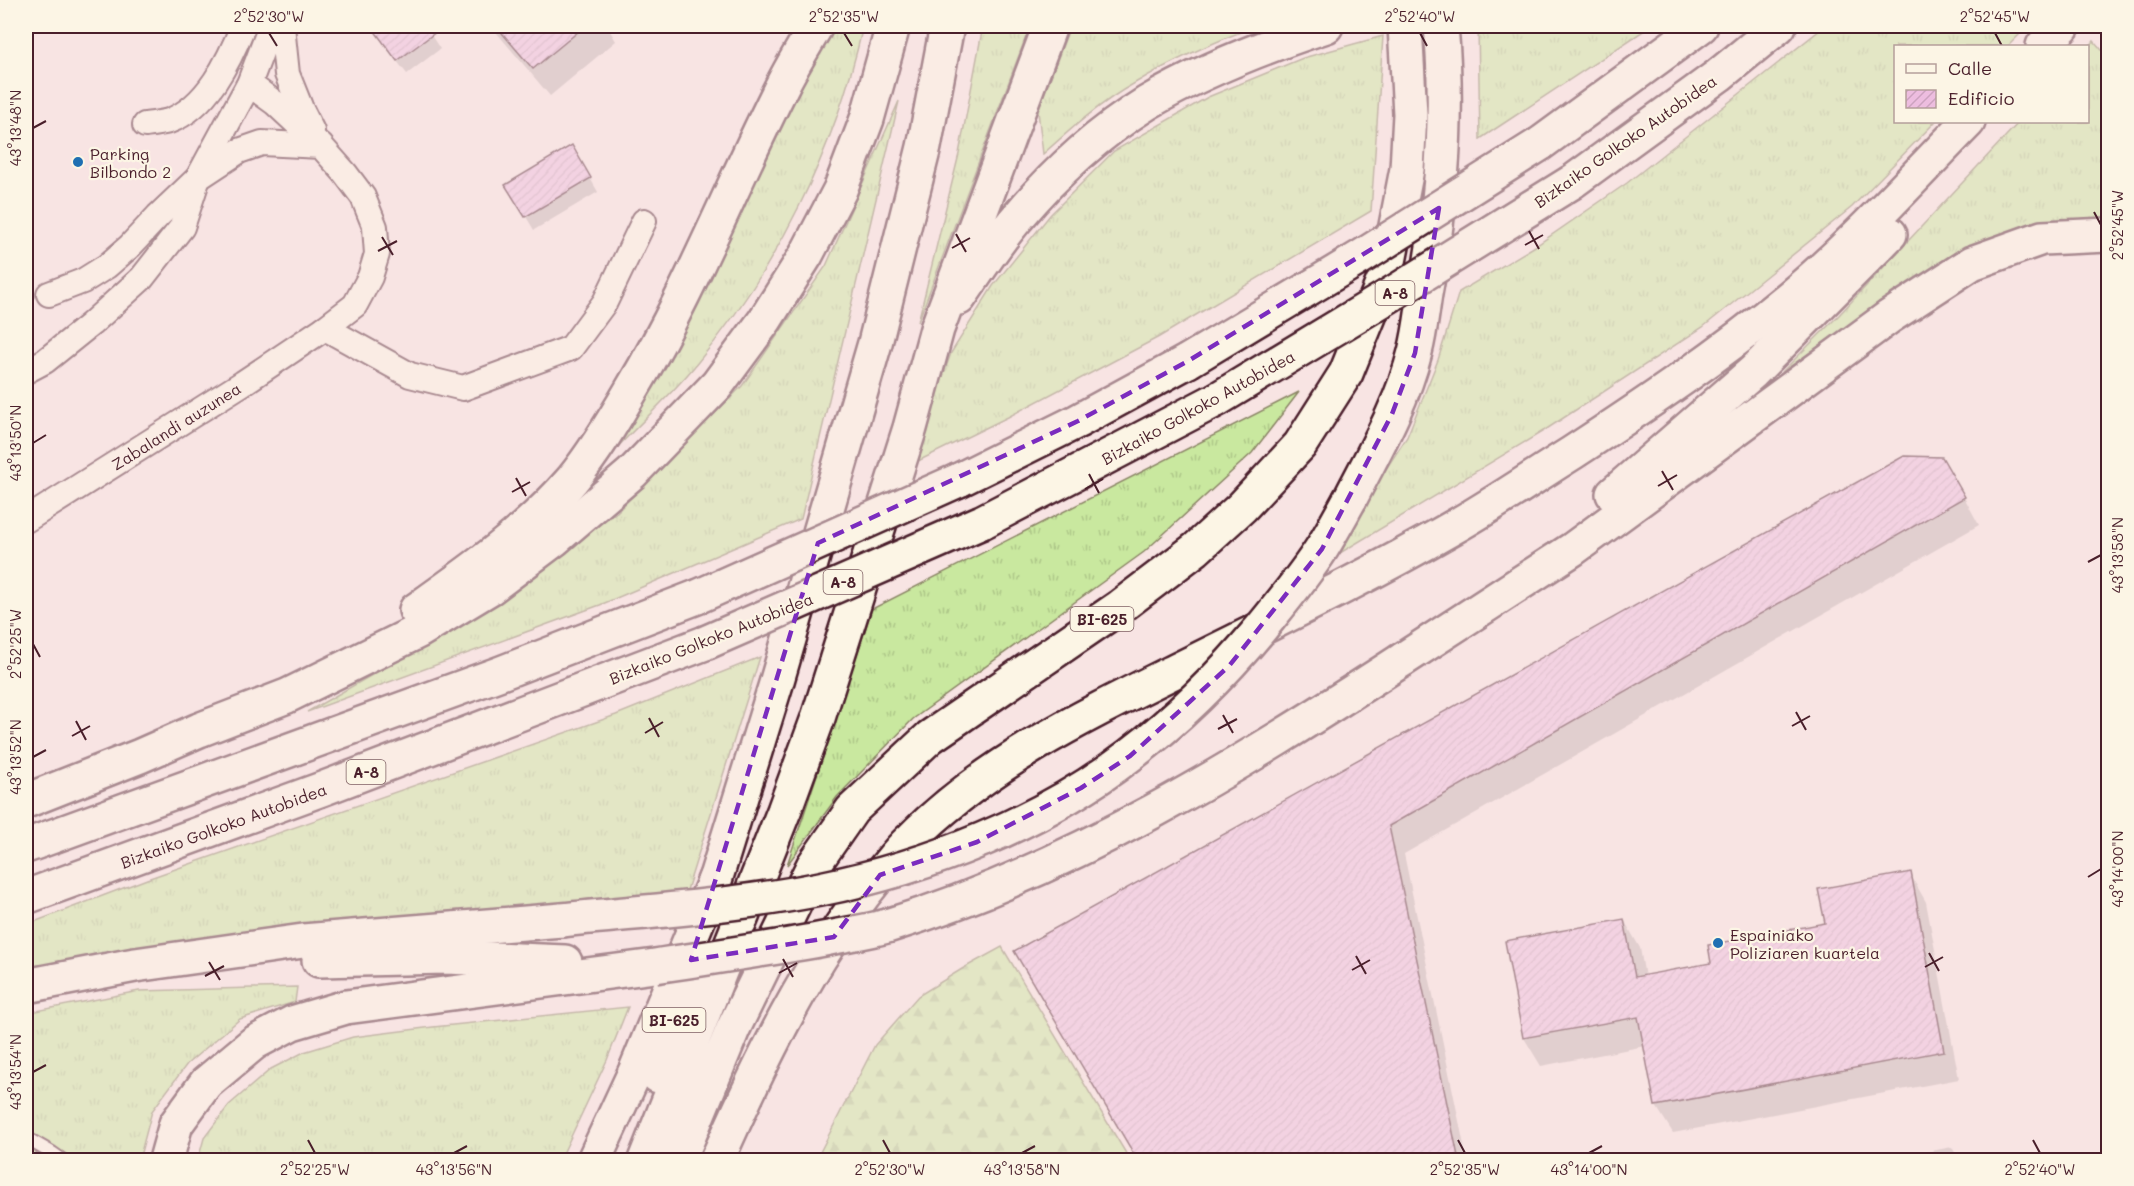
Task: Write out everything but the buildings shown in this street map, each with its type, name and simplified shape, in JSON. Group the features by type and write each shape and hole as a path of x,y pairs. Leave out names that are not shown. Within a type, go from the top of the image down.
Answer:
{"main road":[{"path":"199,730 410,614 519,533 572,479 612,423 653,354 698,267 783,83 816,26"},
{"path":"26,801 287,696 419,631 490,588 555,539 632,473 717,386 765,320 806,255 840,190 867,119 892,26"},
{"name":"BI-625","path":"633,1161 875,344 924,147 947,26"},
{"path":"645,1161 784,812 818,718 910,428 937,328 1050,26"},
{"name":"BI-625","path":"679,1161 733,1029 807,877 852,810 930,737 1121,606 1196,549 1242,507 1300,445 1346,373 1387,272 1407,169 1410,114 1405,26"},
{"path":"26,986 135,965 303,941 562,920 758,900 821,889 925,862 977,842 1035,814 1130,756 1177,716 1229,666 1292,591 1322,549 1350,499 1392,414 1414,353 1436,237 1445,109 1441,26"},
{"path":"26,846 501,673 697,597 959,480 1078,421 1188,361 1361,257 1540,144 1701,26"},
{"name":"Bizkaiko Golkoko Autobidea","path":"26,897 322,789 705,644 982,522 1216,400 1572,182 1719,75 1779,26"},
{"path":"2044,45 2064,26"},
{"path":"2048,45 2064,26"},
{"path":"937,328 1016,219 1047,185 1112,128 1146,104 1222,65 1319,28"},
{"path":"717,1161 774,1039 817,962 857,902 901,850 950,803 998,767 1055,732 1374,572 1455,526 1644,406 1720,352 1791,296 1844,249 1967,123"},
{"path":"1402,660 1628,483 1753,372 1876,249 1987,123"},
{"path":"166,1161 176,1124 206,1083 254,1043 292,1023 346,1007 777,948 885,926 1013,880 1171,801 1287,735 1573,549 1889,316 1972,263 2042,238 2109,236"},
{"path":"594,1161 635,1072 715,879"},
{"path":"135,965 446,957 655,966"}],"street":[{"path":"145,125 170,120 177,116 190,108 214,84 243,26"},
{"path":"26,371 45,361 142,278 182,227 198,178 249,84 271,26"},
{"name":"Zabalandi auzunea","path":"282,26 287,74 301,109 321,146"},
{"name":"Zabalandi auzunea","path":"26,520 243,383 325,328 355,305 370,277 377,254 375,228 363,198 321,146 275,103 249,84"},
{"path":"49,294 83,281 107,266 198,178 238,151 262,143 321,146"},
{"path":"325,328 410,375 463,388 570,348 605,302 644,221"}],"lane":[{"path":"26,1138 52,1152 62,1161"}],"highlighted area":[{"path":"1439,208 1415,353 1392,414 1322,549 1229,666 1130,756 1081,788 977,842 880,875 834,937 691,960 818,543 1078,421 1188,361"}],"green space":[{"path":"835,26 863,26 851,72 819,163 777,249 724,329 694,367 612,453 689,319 784,116"},
{"path":"983,26 1030,26 918,322 959,154"},
{"path":"1070,26 1256,26 1179,59 1122,90 1087,116 1043,154 1038,111"},
{"path":"1478,26 1651,26 1480,139"},
{"path":"1825,26 2028,26 2009,45 1894,45 1894,123 1934,123 1852,207 1703,327 1545,430 1325,562 1407,437 1438,360 1459,292 1537,245 1627,183"},
{"path":"1383,36 1371,211 1159,337 1008,417 912,464 951,353 993,286 1050,215 1114,151 1208,97 1303,58"},
{"path":"2094,41 2108,57 2108,220 2088,219 2021,228 1963,250 1870,310 1782,372 1839,315 2018,123 2089,123 2089,47"},
{"path":"899,101 801,519 600,605 307,712 463,623 617,512 742,386 826,266"},
{"path":"1299,392 1252,453 1144,552 913,719 837,797 787,865 872,609"},
{"path":"760,657 687,890 26,973 26,925 147,879 616,715"},
{"path":"1002,947 1130,1160 816,1160 875,1045 918,996"},
{"path":"297,987 295,1002 240,1019 187,1064 152,1111 139,1160 26,1160 26,1013 139,991"},
{"path":"628,1007 607,1060 560,1160 198,1160 204,1138 229,1105 271,1069 304,1052 353,1037"}],"place":[{"name":"Parking Bilbondo 2","path":"78,162"},
{"name":"Espainiako Poliziaren kuartela","path":"1718,943"}]}
